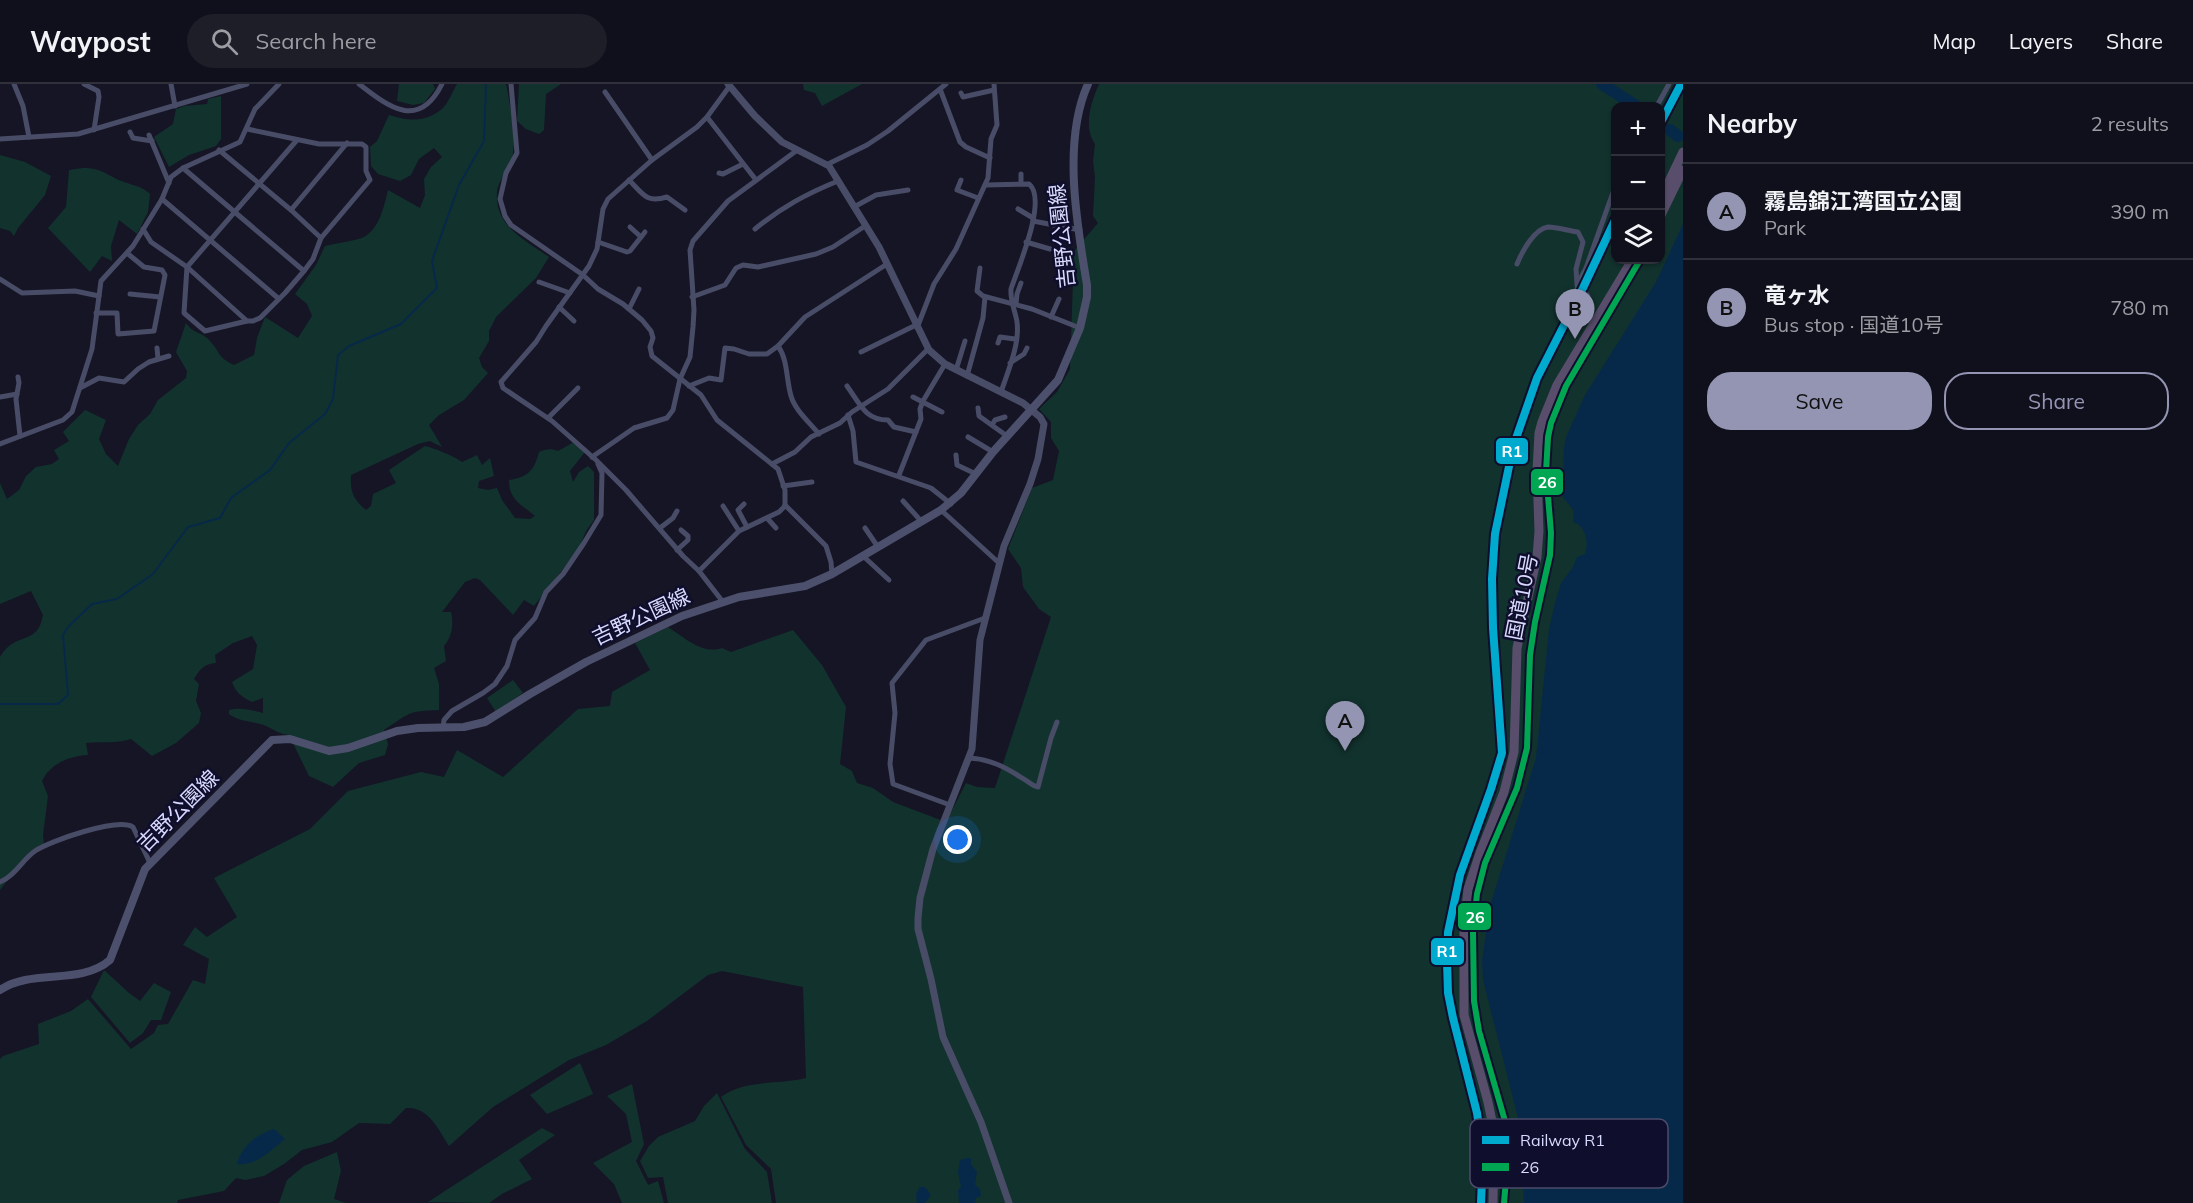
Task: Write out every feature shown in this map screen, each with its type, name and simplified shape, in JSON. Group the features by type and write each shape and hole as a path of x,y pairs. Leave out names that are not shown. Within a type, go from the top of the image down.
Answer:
{"highway":[{"path":"1665,190 1683,152"},
{"path":"1663,210 1683,170"},
{"name":"国道10号","path":"1492,1119 1464,1015 1462,972 1466,906 1473,872 1504,792 1514,752 1516,648 1537,557 1539,433 1546,409 1557,385 1630,264"},
{"name":"国道10号","path":"1504,1119 1479,1031 1474,1001 1473,932 1477,894 1485,863 1517,788 1527,748 1530,655 1550,555 1551,533 1546,472 1548,438 1551,423 1566,386 1638,264"},
{"name":"国道10号","path":"1492,1188 1492,1203"},
{"name":"国道10号","path":"1504,1203 1506,1188"}],"main road":[{"name":"吉野公園線","path":"0,990 24,980 80,973 104,965 112,955 142,874 150,863 272,740 290,739 329,751 348,748 397,731 470,726 493,719 530,694 586,662 682,616 723,602 805,586 832,574 951,504 1006,436 1058,380 1080,328 1087,297 1073,174 1081,109 1088,84"}],"street":[{"path":"14,84 23,106 29,137"},
{"path":"84,84 98,91 94,130"},
{"path":"171,84 175,106"},
{"path":"0,139 78,134 247,84"},
{"path":"0,444 69,416 92,349 102,281 127,253 143,229 162,199 171,177 183,168 240,142 255,109 278,84"},
{"path":"359,84 393,107 412,110 420,110 429,104 442,84"},
{"path":"511,84 517,153 506,173 500,199 501,208 511,225 629,309 651,331 652,356 701,395 717,420 778,469 785,505 826,546 832,574"},
{"path":"826,165 867,146 946,84"},
{"path":"1659,102 1669,84"},
{"path":"723,602 699,571 677,550 626,490 594,458 548,418 503,388 501,382 536,342 589,266 598,242 603,209 608,199 652,160 708,117 728,85 782,142 826,165 838,181 887,264 928,349 945,364 1031,409 1044,424 1041,448 1030,483 1009,532 985,618 977,659 973,740 969,758 933,849 920,898 918,929 943,1037 981,1122 1010,1203"},
{"path":"861,352 916,327 934,284 956,249 988,178 991,139 997,125 994,87 963,97 962,93"},
{"path":"940,89 960,142 990,158"},
{"path":"606,92 652,160"},
{"path":"708,117 756,180"},
{"path":"247,129 319,144 362,144 366,147 366,171 370,180 321,238 313,258 304,271 257,320 205,331 184,313 187,267 297,140"},
{"path":"130,132 133,138 151,138 169,183"},
{"path":"291,210 347,143"},
{"path":"219,150 321,238"},
{"path":"594,458 634,428 667,418 673,410 680,379 690,357 694,310 690,250 693,242 728,201 796,151"},
{"path":"719,173 723,174 743,164"},
{"path":"183,168 304,271"},
{"path":"1001,392 1010,363 1017,322 1011,289 1033,220 1036,196 1034,188 1021,178 1013,177"},
{"path":"985,184 1021,178"},
{"path":"629,180 648,199 654,201 667,197 685,210"},
{"path":"961,180 957,190 978,198"},
{"path":"755,229 778,210 806,194 838,181"},
{"path":"854,207 876,195 908,190"},
{"path":"1577,285 1586,268 1611,198"},
{"path":"162,199 279,299"},
{"path":"1018,209 1033,220 1080,230"},
{"path":"1066,210 1068,228"},
{"path":"692,297 725,285 736,268 742,265 758,267 816,254 833,247 865,226"},
{"path":"598,242 630,251 643,234 630,227"},
{"path":"1517,264 1540,230 1548,227 1578,232 1583,242 1576,269 1577,285"},
{"path":"143,229 151,242 187,267 247,321"},
{"path":"1026,242 1050,249"},
{"path":"96,313 117,313 118,334 154,331 165,274 162,270 144,267 127,253"},
{"path":"689,386 709,378 721,380 725,348 758,355 766,354 778,346 805,317 887,264"},
{"path":"980,268 977,291 985,297 1014,304 1080,328"},
{"path":"0,279 22,293 75,291 99,296"},
{"path":"540,282 570,293"},
{"path":"1014,304 1021,283"},
{"path":"1577,285 1583,288 1588,296 1580,309 1595,322"},
{"path":"629,309 639,289"},
{"path":"130,294 160,297"},
{"path":"967,376 983,318 985,297"},
{"path":"1051,317 1059,299"},
{"path":"559,307 574,321"},
{"path":"998,343 1000,337 1015,339"},
{"path":"956,370 965,341"},
{"path":"778,346 784,354 785,375 791,397 799,412 819,434"},
{"path":"156,348 158,359"},
{"path":"1010,363 1024,354 1028,348"},
{"path":"772,464 840,423 861,405 888,388 928,349"},
{"path":"80,388 99,378 124,382 138,369 169,356"},
{"path":"899,475 921,419 920,408 923,400 945,364"},
{"path":"18,376 20,436"},
{"path":"847,386 870,417 876,420 888,420 894,427 916,432"},
{"path":"548,418 578,388"},
{"path":"0,397 17,394"},
{"path":"913,397 923,400 942,412"},
{"path":"972,415 978,411 1006,436"},
{"path":"848,416 853,431 856,462 899,475 931,488 951,504"},
{"path":"992,424 995,420 1005,417"},
{"path":"969,437 993,452"},
{"path":"956,455 957,465 976,474"},
{"path":"443,728 444,720 452,711 495,684 507,666 515,640 535,618 546,592 563,574 601,515 602,473 594,458"},
{"path":"783,486 813,482"},
{"path":"903,501 921,521"},
{"path":"744,504 738,510 747,527"},
{"path":"699,571 739,531 779,513 785,505"},
{"path":"723,506 739,531"},
{"path":"941,510 999,563"},
{"path":"660,528 673,518 677,511"},
{"path":"767,518 776,528"},
{"path":"865,528 878,546"},
{"path":"677,550 688,540 688,536 681,530"},
{"path":"862,555 889,580"},
{"path":"950,805 893,784 891,764 895,713 892,683 926,640 985,618"},
{"path":"969,758 996,763 1034,787 1038,787 1057,722"},
{"path":"0,882 9,877 35,851 50,844 115,825 133,826 150,863"}],"green space":[{"path":"399,84 433,84 435,89 424,103 413,105 397,101"},
{"path":"457,84 506,84 514,142 511,162 498,188 497,204 500,214 513,231 549,257 536,278 496,317 489,331 489,341 479,358 482,367 488,373 464,400 439,415 429,425 442,447 430,441 418,444 351,475 352,491 355,499 366,510 371,506 373,494 396,483 389,470 425,446 462,462 477,455 482,465 490,458 494,476 479,481 478,488 488,490 497,488 502,500 515,518 530,519 535,516 514,497 509,480 526,475 535,464 539,452 548,449 558,451 574,442 585,452 570,471 573,482 579,472 588,466 594,472 594,520 586,531 578,550 534,606 524,600 513,615 480,580 475,578 465,582 442,612 451,612 452,626 451,634 444,646 446,661 434,668 439,684 439,710 409,714 384,730 388,744 385,755 359,763 333,787 309,776 289,735 261,724 237,719 229,714 229,710 238,709 263,713 263,698 252,702 248,700 239,694 232,682 253,669 257,645 252,636 233,643 215,655 216,663 203,668 194,679 199,684 196,701 201,713 199,723 176,743 152,756 131,739 86,743 88,755 67,759 45,775 42,781 48,796 43,835 44,845 14,872 0,890 0,657 15,642 34,633 40,626 43,615 31,591 0,604 0,483 7,499 19,490 26,476 36,467 52,464 59,459 54,450 69,441 63,432 85,410 106,420 99,439 106,454 118,466 129,439 138,425 150,414 158,400 186,378 187,371 176,352 186,323 207,338 222,357 234,365 254,355 257,338 265,317 298,338 312,316 307,304 295,294 316,265 325,246 364,237 369,233 380,216 388,190 420,208 425,195 424,179 431,167 442,157 434,148 419,159 411,175 400,181 378,174 371,166 370,147 377,141 389,115 403,119 417,119 437,113 445,106"},
{"path":"519,84 561,84 546,94 544,130 539,134 526,129 517,121"},
{"path":"803,84 862,84 822,106 815,93 804,90"},
{"path":"1099,84 1683,84 1683,1203 776,1203 771,1169 746,1145 721,1097 740,1087 806,1078 803,987 722,971 708,975 647,1021 606,1045 569,1060 493,1107 449,1146 427,1115 414,1108 406,1108 390,1124 359,1123 332,1142 302,1150 264,1176 245,1180 236,1178 224,1191 178,1200 177,1203 0,1203 0,1059 39,1044 38,1024 71,1011 88,999 131,1049 154,1033 158,1025 168,1024 193,980 205,984 209,959 183,945 195,927 207,937 237,917 214,878 310,829 348,791 421,772 444,777 457,750 503,777 578,709 610,706 612,692 650,670 635,643 668,627 700,647 715,650 722,648 731,652 793,630 822,665 846,707 840,764 852,771 857,783 873,788 893,802 946,822 966,783 977,787 995,788 1051,617 1039,609 1023,587 1021,568 1008,549 1032,488 1053,480 1059,451 1051,438 1051,422 1039,409 1057,392 1070,369 1074,251 1098,223 1093,216 1095,144 1089,130 1090,114"},
{"path":"221,96 221,139 216,146 189,155 169,167 154,137 173,124 176,109 207,104 208,99"},
{"path":"0,155 25,162 51,176 45,195 14,236 10,231 0,228"},
{"path":"83,168 100,171 150,194 148,212 137,234 119,220 111,246 112,261 102,256 90,272 48,228 66,207 69,170"},
{"path":"513,680 523,693 496,712 487,698"},
{"path":"104,970 140,1001 154,983 171,992 161,1020 151,1020 143,1033 130,1043 91,997"},
{"path":"580,1063 593,1094 547,1114 530,1095"},
{"path":"632,1084 644,1144 636,1161 648,1185 658,1181 664,1203 622,1203 614,1184 593,1163 632,1142 626,1114 607,1096"},
{"path":"717,1093 745,1149 767,1172 772,1203 668,1203 663,1177 648,1178 640,1161 649,1146 658,1137 695,1121 704,1106"},
{"path":"542,1128 555,1135 519,1160 532,1179 489,1203 428,1202"},
{"path":"337,1152 341,1171 334,1199 346,1203 279,1203 287,1180 304,1166"}],"water":[{"path":"1683,224 1683,1203 1524,1203 1523,1188 1668,1188 1668,1119 1518,1119 1483,980 1482,960 1490,906 1536,758 1549,629 1555,603 1561,583 1573,567 1577,557 1585,554 1586,549 1584,531 1573,522 1574,511 1563,497 1566,437 1585,395 1656,282"},
{"path":"274,1129 285,1139 256,1160 237,1164 242,1152 251,1142"},
{"path":"971,1158 971,1164 977,1172 975,1185 980,1189 981,1196 976,1198 975,1203 959,1203 960,1160"},
{"path":"920,1187 925,1187 931,1195 925,1203 917,1203 916,1194"}],"waterway":[{"path":"0,704 58,704 68,695 63,635 68,627 92,604 117,599 153,574 188,527 220,518 231,498 270,470 289,443 325,414 333,399 338,355 349,346 401,324 437,288 432,261 459,185 484,141 486,84"},
{"path":"1602,84 1630,102"},
{"path":"1670,130 1678,136"}],"railway":[{"path":"1478,1119 1448,993 1447,962 1448,932 1460,875 1502,753 1493,628 1492,579 1495,534 1513,447 1537,378 1577,285 1615,210"},
{"path":"1481,1203 1482,1188"}],"rail line":[{"name":"R1","path":"1665,114 1681,84"},
{"name":"R1","path":"1478,1119 1448,993 1447,962 1448,932 1460,875 1502,753 1493,628 1492,579 1495,534 1513,447 1537,378 1611,229"},
{"name":"R1","path":"1481,1203 1482,1188"}],"transit line":[{"name":"26","path":"1504,1119 1479,1031 1474,1001 1473,932 1477,894 1485,863 1517,788 1527,748 1530,655 1550,555 1551,533 1546,472 1548,437 1551,423 1566,386 1638,264"},
{"name":"26","path":"1504,1203 1505,1188"}],"place":[{"name":"竜ヶ水","path":"1575,339"},
{"name":"霧島錦江湾国立公園","path":"1345,751"}]}
